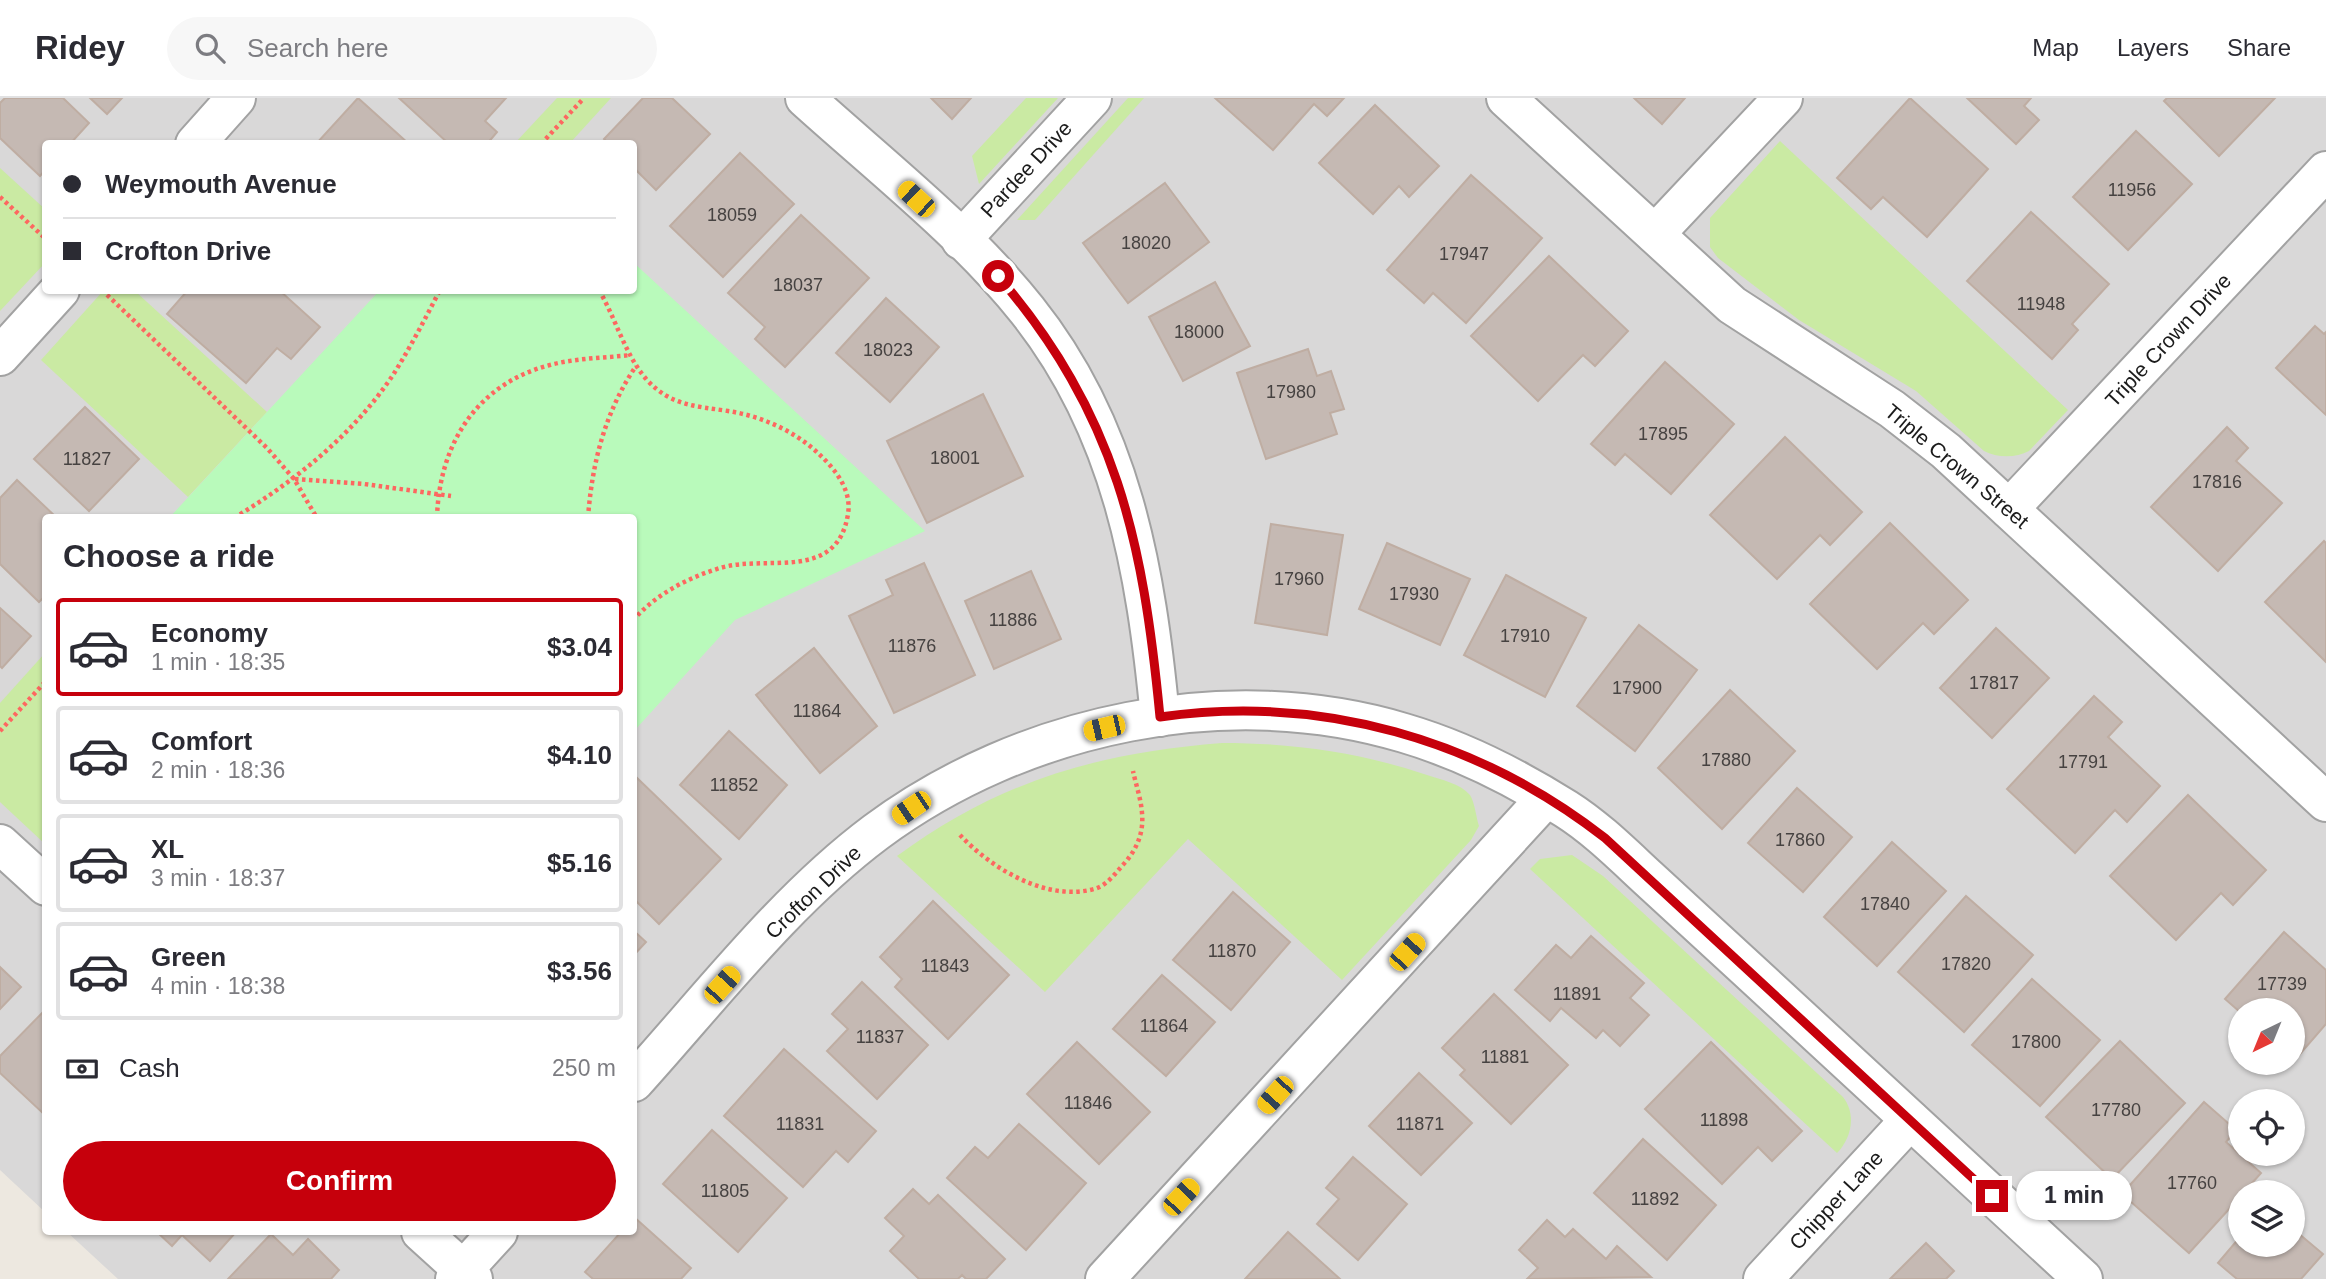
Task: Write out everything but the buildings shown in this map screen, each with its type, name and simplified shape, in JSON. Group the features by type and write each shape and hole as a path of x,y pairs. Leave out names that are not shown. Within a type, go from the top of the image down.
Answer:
{"street":[{"path":"199,140 236,98"},
{"path":"806,98 961,240 1028,312 1052,346 1095,423 1115,468 1140,558 1160,717"},
{"name":"Pardee Drive","path":"961,240 1092,98"},
{"name":"Triple Crown Street","path":"1506,98 1732,305 1917,427 2326,802"},
{"path":"1655,234 1783,98"},
{"name":"Triple Crown Drive","path":"2009,509 2326,170"},
{"path":"0,356 56,294"},
{"name":"Crofton Drive","path":"637,1079 811,887 881,828 944,788 1004,759 1083,732 1160,717 1276,710 1362,723 1400,732 1476,759 1546,798 1605,838 2083,1279"},
{"path":"1105,1279 1546,798"},
{"path":"0,844 42,882"},
{"name":"Chipper Lane","path":"1763,1279 1910,1120"},
{"path":"424,1235 464,1276 496,1235"}],"path":[{"path":"545,140 584,98"},
{"path":"0,197 42,235"},
{"path":"106,294 267,449 294,478 315,514"},
{"path":"240,514 294,478 338,440 392,376 438,294"},
{"path":"601,294 636,366 657,390 678,403 761,419 804,442 837,474 844,487 849,508 843,531 826,552 817,558 806,562 759,562 720,568 675,586 637,617"},
{"path":"437,514 442,469 454,439 475,412 501,388 531,371 552,365 631,355"},
{"path":"589,514 598,447 611,412 636,366"},
{"path":"294,478 390,486 451,496"},
{"path":"0,731 42,685"},
{"path":"960,835 976,852 1019,879 1048,887 1093,890 1105,884 1117,872 1139,843 1142,814 1133,771"}],"shaded area":[{"path":"0,98 2326,98 2326,1279 118,1279 70,1235 637,1235 637,514 42,514 42,1209 0,1170"}],"green space":[{"path":"557,98 611,98 573,140 518,140"},
{"path":"1026,98 1058,98 979,184 972,156"},
{"path":"1128,98 1144,98 1035,220 1017,220"},
{"path":"1780,141 2068,410 2029,451 2007,456 1984,451 1916,391 1799,320 1718,258 1710,247 1710,218"},
{"path":"0,168 42,206 42,266 0,311"},
{"path":"637,266 925,531 735,620 637,728 637,514 173,514 376,294 637,294"},
{"path":"100,294 138,294 267,412 188,497 41,360"},
{"path":"42,656 42,841 0,802 0,703"},
{"path":"1222,743 1326,750 1376,760 1444,780 1470,795 1479,826 1471,840 1342,980 1188,839 1045,992 897,856 974,808 1051,775 1133,754"},
{"path":"1572,855 1603,876 1843,1097 1850,1111 1851,1126 1846,1141 1837,1153 1530,869 1540,859"}],"route":[{"path":"998,276 1052,346 1095,423 1115,468 1140,558 1160,717 1276,710 1321,715 1400,732 1440,745 1476,759 1512,778 1564,808 1605,838 1992,1196"}]}
